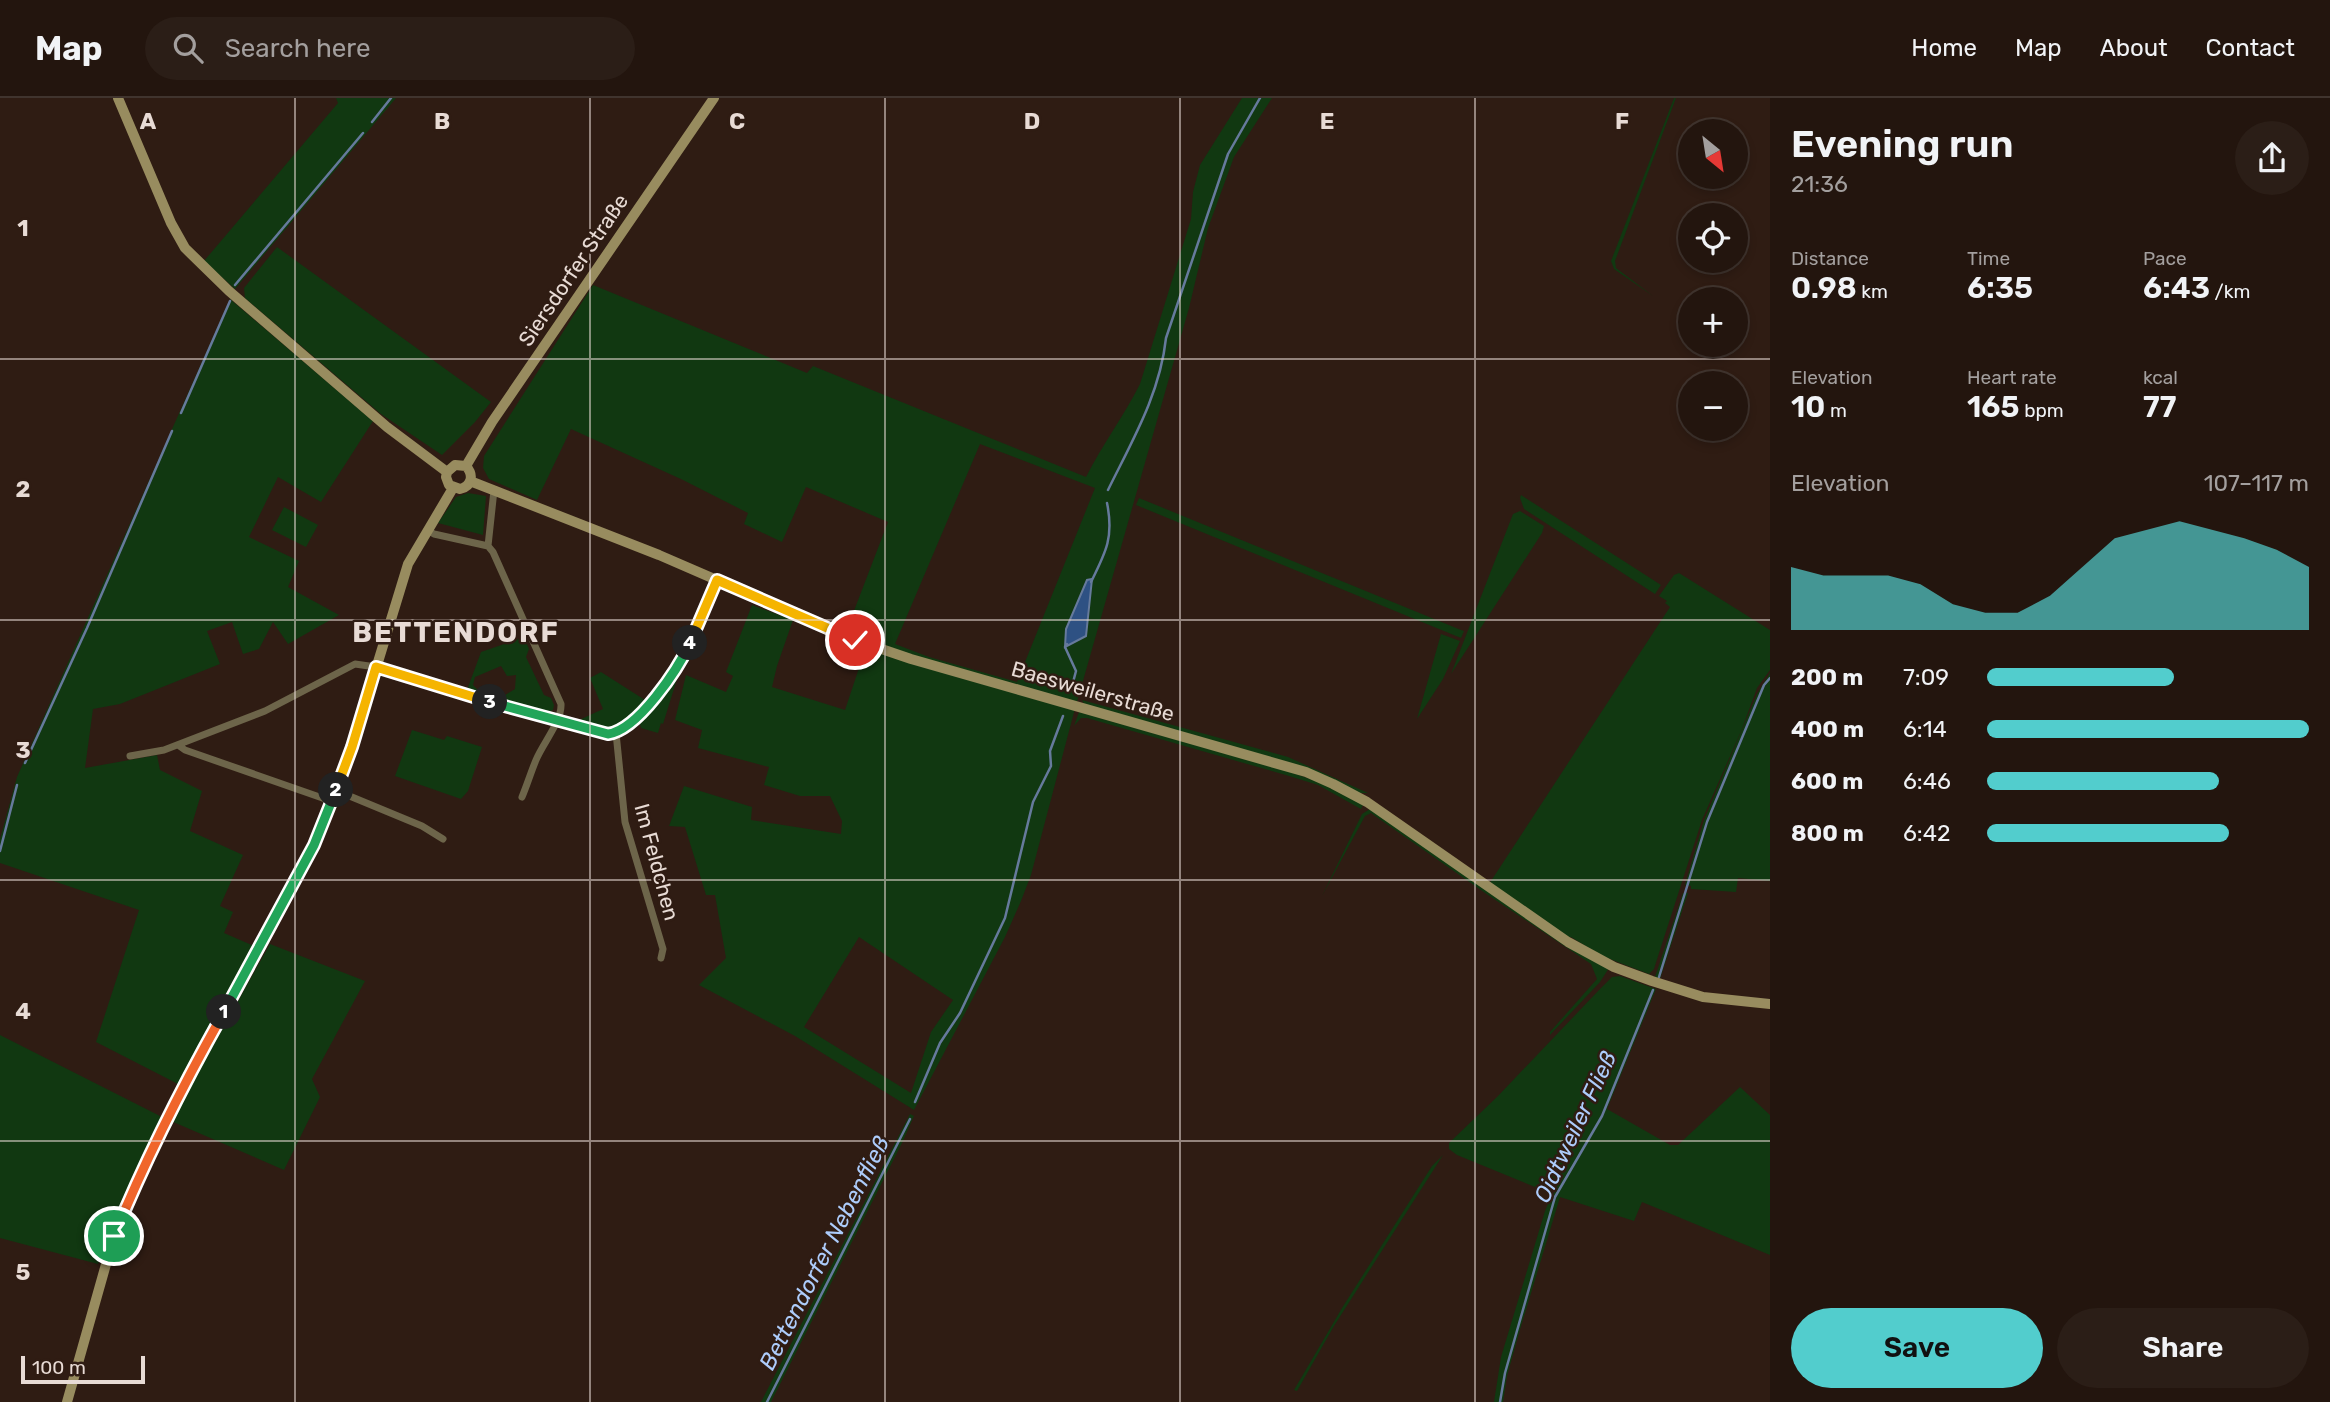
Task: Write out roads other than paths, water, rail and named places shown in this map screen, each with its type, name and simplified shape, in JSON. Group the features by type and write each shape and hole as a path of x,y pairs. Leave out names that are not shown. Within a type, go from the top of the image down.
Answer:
{"street":[{"path":"118,98 171,223 185,248 221,284 387,427 447,472"},
{"name":"Siersdorfer Straße","path":"466,466 492,422 714,98"},
{"path":"455,465 466,466 470,471 470,481 463,488 453,488 447,481 447,472 455,465"},
{"name":"Baesweilerstraße","path":"470,481 717,580 855,640 911,659 1279,764 1333,784 1367,802 1568,942 1614,967 1703,997 1770,1004"},
{"path":"67,1402 114,1236 185,1082 314,845 352,747 408,564 453,488"},
{"path":"488,546 494,490"},
{"path":"427,530 488,546 493,552 561,704 558,721 536,760 522,797"},
{"path":"130,756 164,750 265,710 355,664 376,667 558,721 608,734 616,733 632,723 674,673 717,580"},
{"name":"Im Feldchen","path":"616,733 625,822 663,948 661,958"},
{"path":"178,745 185,750 333,795 422,826 443,839"}],"water":[{"path":"1092,579 1086,636 1065,647 1066,629 1087,580"}],"waterway":[{"path":"372,122 391,98"},
{"name":"Bettendorfer Nebenfließ","path":"1108,490 1151,398 1163,359 1166,338 1228,154 1260,98"},
{"path":"235,285 363,133"},
{"path":"181,413 230,301"},
{"path":"25,763 172,431"},
{"name":"Bettendorfer Nebenfließ","path":"1091,582 1101,562 1109,535 1107,503"},
{"name":"Bettendorfer Nebenfließ","path":"1067,644 1065,647 1076,671 1071,690"},
{"name":"Oidtweiler Fließ","path":"1659,977 1707,822 1764,685 1770,678"},
{"name":"Bettendorfer Nebenfließ","path":"915,1102 940,1043 960,1013 1005,918 1033,802 1051,766 1050,751 1063,716"},
{"path":"0,851 17,785"},
{"name":"Oidtweiler Fließ","path":"1500,1402 1505,1373 1555,1197 1602,1116 1653,990"},
{"name":"Bettendorfer Nebenfließ","path":"767,1402 910,1119"}],"district":[{"name":"BETTENDORF","path":"456,632"}]}
